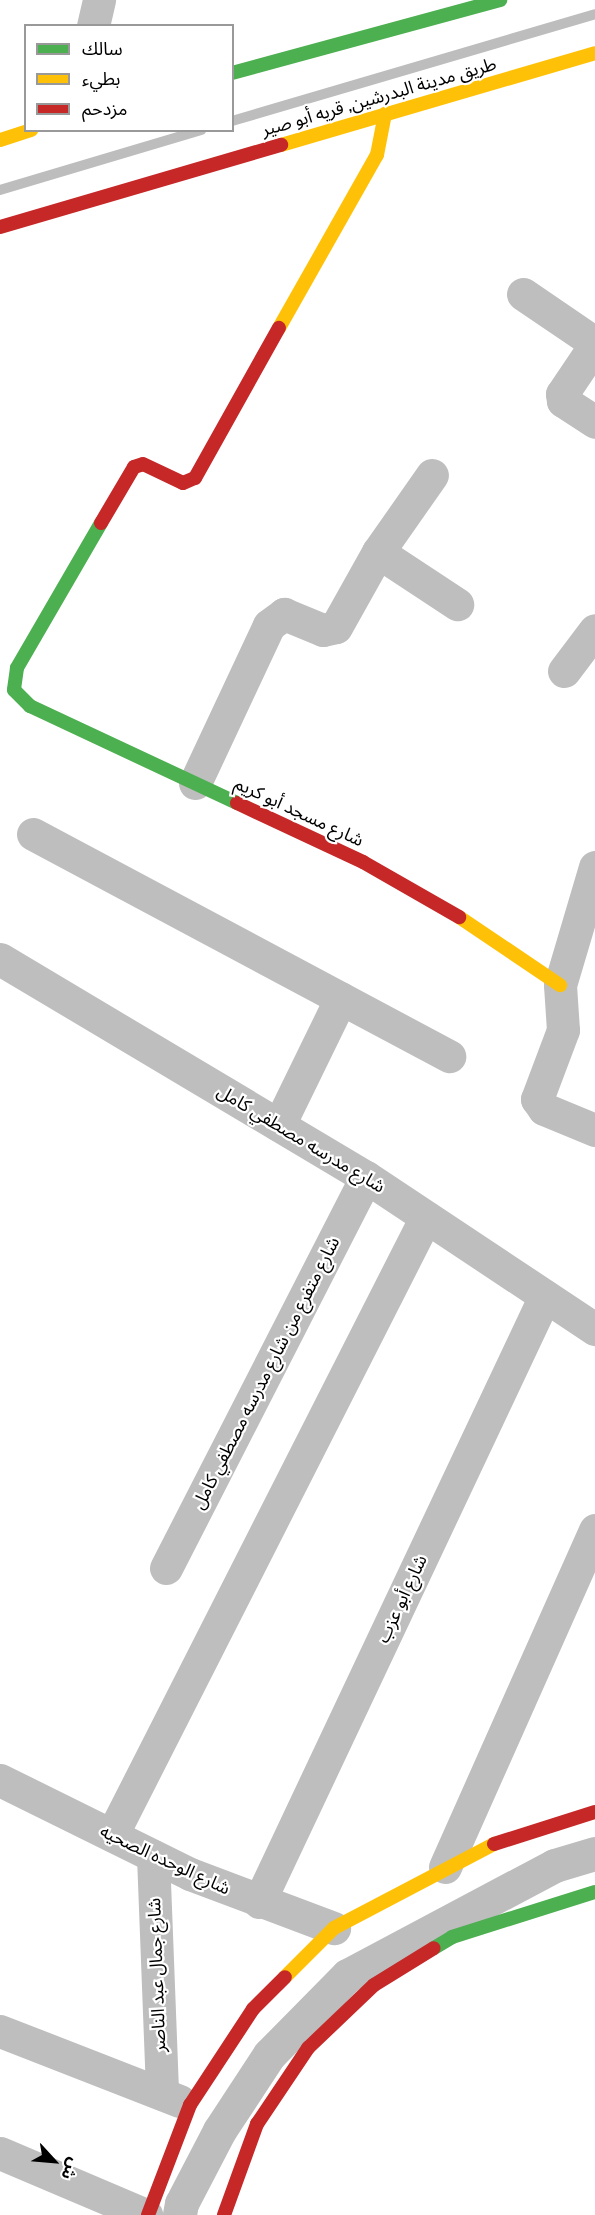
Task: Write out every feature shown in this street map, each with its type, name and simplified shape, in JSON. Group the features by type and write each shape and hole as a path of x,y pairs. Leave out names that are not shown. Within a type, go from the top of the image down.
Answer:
{"street":[{"path":"93,24 99,0"},
{"path":"234,73 500,0"},
{"name":"طريق مدينة البدرشين, قريه أبو صير","path":"0,227 595,53"},
{"name":"شارع مسجد أبو كريم","path":"385,114 377,155 195,478 183,483 143,464 134,467 17,668 14,690 30,706 195,783 435,900 560,985"},
{"path":"0,140 25,132"},
{"path":"523,294 595,344 562,394 564,401 595,422"},
{"path":"195,783 269,625 284,614 323,630 336,627 378,552 432,475"},
{"path":"378,552 457,604"},
{"path":"564,671 595,630"},
{"path":"33,834 449,1056"},
{"path":"593,884 560,985 563,1030 537,1099 544,1109 595,1130"},
{"name":"شارع مدرسه مصطفي كامل","path":"0,959 366,1177 595,1329"},
{"path":"279,1125 341,998"},
{"name":"شارع متفرع من شارع مدرسه مصطفي كامل","path":"166,1568 366,1177"},
{"path":"112,1836 426,1216"},
{"name":"شارع أبو عزب","path":"259,1902 545,1296"},
{"path":"445,1867 595,1530"},
{"name":"شارع الوحده الصحيه","path":"0,1780 153,1856 259,1902 334,1928"},
{"path":"0,2152 147,2215 176,2100 253,2009 334,1928 445,1867 505,1839 595,1812"},
{"name":"شارع جمال عبد الناصر","path":"153,1856 176,2100"},
{"path":"224,2215 257,2124 308,2048 374,1985 452,1937 595,1892"},
{"path":"0,2031 176,2100"}],"waterway":[{"path":"234,120 595,14"},
{"path":"0,190 194,132"},
{"path":"180,2215 182,2204 220,2131 270,2055 348,1976 555,1866 595,1854"}],"traffic: fast":[{"path":"234,72 500,0"},
{"path":"101,523 17,668 14,690 30,706 237,803"},
{"path":"434,1948 452,1937 595,1892"}],"traffic: slow":[{"path":"281,145 595,53"},
{"path":"279,328 377,155 385,114"},
{"path":"0,140 25,132"},
{"path":"459,917 560,985"},
{"path":"285,1977 334,1928 494,1844"}],"traffic: jam":[{"path":"0,227 281,145"},
{"path":"101,523 134,467 143,464 183,483 195,478 279,328"},
{"path":"237,803 363,862 459,917"},
{"path":"494,1844 595,1812"},
{"path":"224,2215 257,2124 308,2048 374,1985 434,1948"},
{"path":"148,2215 190,2105 253,2009 285,1977"}]}
